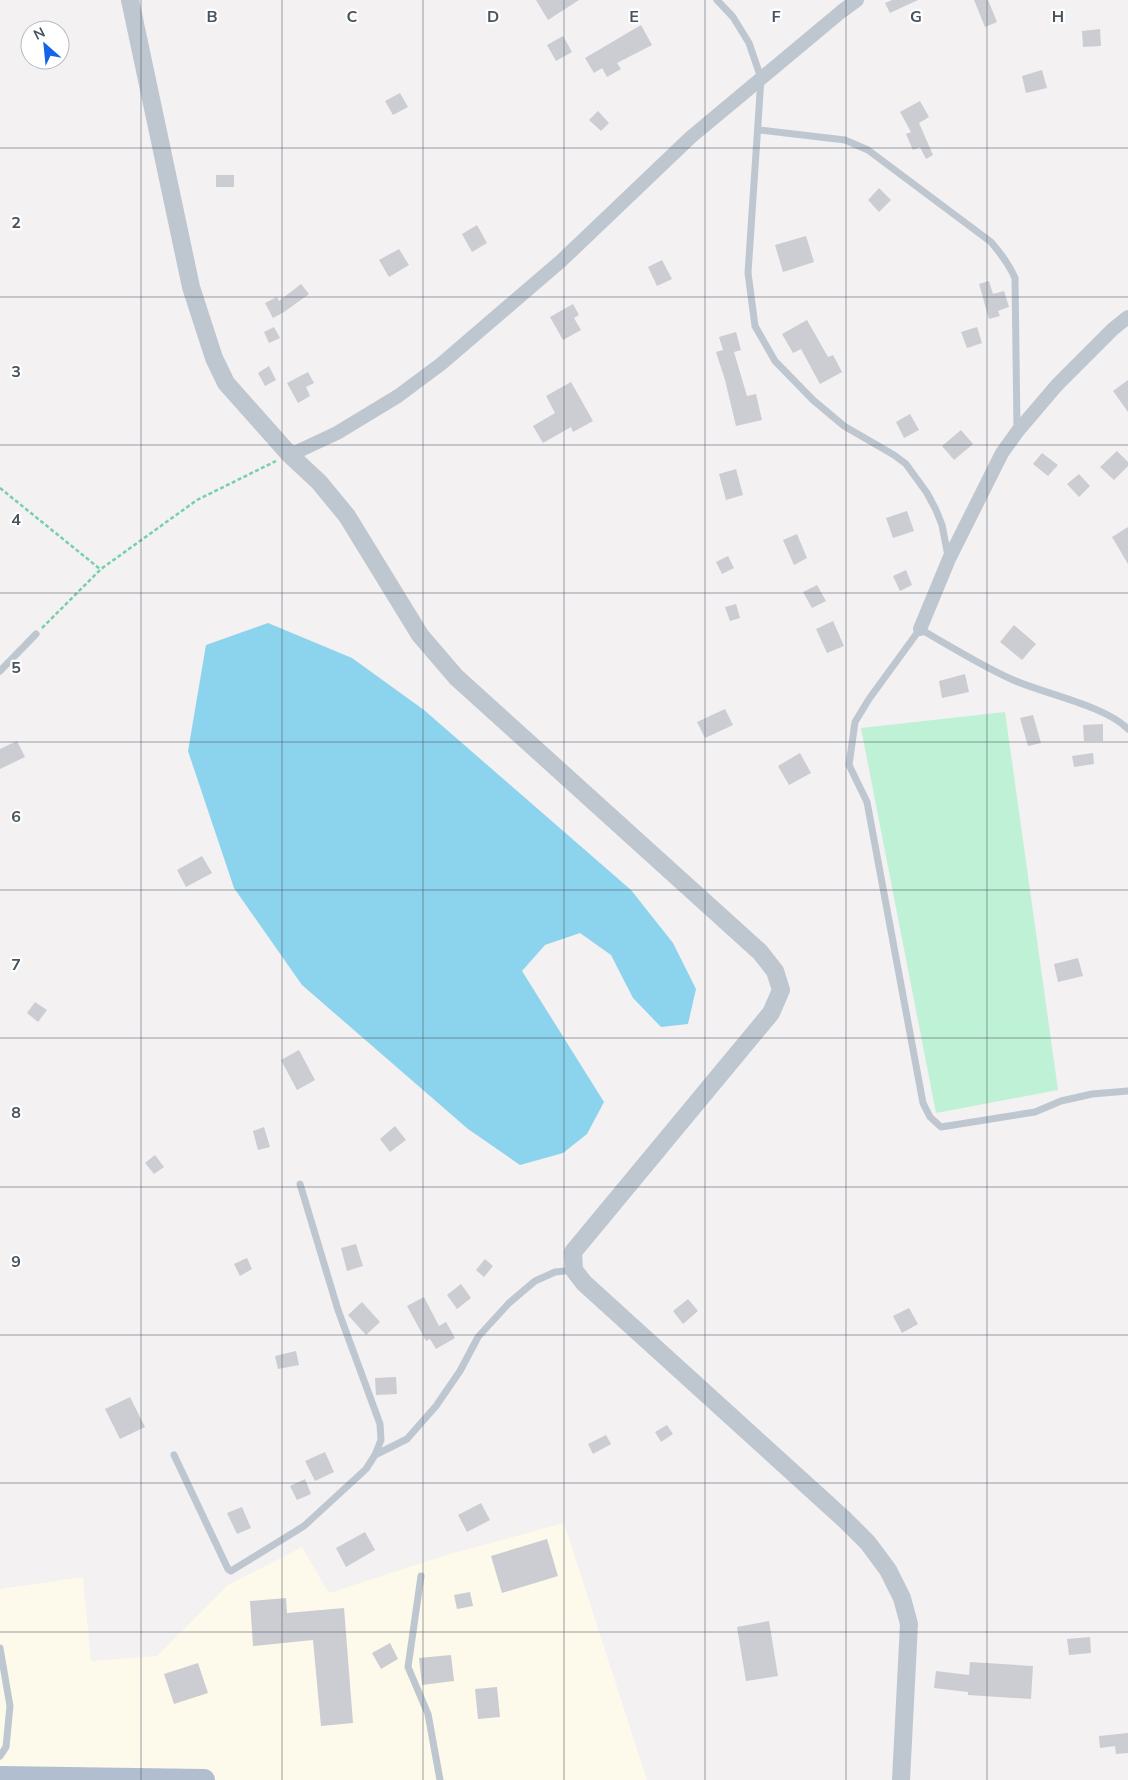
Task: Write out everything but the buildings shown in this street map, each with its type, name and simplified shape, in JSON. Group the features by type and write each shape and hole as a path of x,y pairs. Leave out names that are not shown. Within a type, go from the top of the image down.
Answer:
{"main road":[{"path":"0,1777 204,1780"}],"street":[{"path":"130,0 191,287 214,358 226,383 290,455 319,482 346,516 420,635 456,677 760,952 775,971 781,990 771,1013 573,1252 574,1270 592,1289 845,1520 868,1543 888,1570 902,1598 909,1624 900,1780"},
{"path":"290,455 336,433 390,401 441,364 561,261 691,137 857,0"},
{"path":"920,629 949,559 1002,453 1017,432 1057,385 1113,329 1128,317"}],"lane":[{"path":"717,0 733,17 749,43 762,78 748,273 755,326 775,361 813,400 844,426 906,464 927,493 936,510 942,525 949,559"},
{"path":"759,130 845,140 857,144 868,150 991,242 1000,252 1015,278 1017,432"},
{"path":"1128,729 1123,724 1097,711 1012,679 920,629 869,699 855,722 849,764 867,802 923,1103 930,1117 941,1127 1035,1112 1061,1101 1092,1094 1128,1091"},
{"path":"0,671 36,634"},
{"path":"174,1455 228,1569 231,1571 304,1526 366,1469 375,1455 381,1440 380,1424 338,1310 300,1184"},
{"path":"375,1455 407,1439 436,1406 460,1372 478,1337 509,1304 535,1281 555,1272 574,1270"},
{"path":"421,1576 408,1667 428,1714 440,1780"},
{"path":"0,1648 10,1706 6,1747 0,1756"}],"path":[{"path":"36,634 100,569 197,500 290,455"},
{"path":"0,488 100,569"}],"shaded area":[{"path":"564,1523 647,1780 0,1780 0,1589 83,1577 91,1661 157,1656 228,1585 302,1547 329,1593 446,1555"}],"green space":[{"path":"1005,712 1058,1090 936,1113 861,728"}],"water":[{"path":"268,623 352,658 424,710 631,890 673,943 696,989 688,1024 661,1027 633,998 611,955 580,933 545,945 522,971 604,1102 587,1134 563,1153 520,1165 468,1129 302,985 234,888 188,751 206,645"}]}
